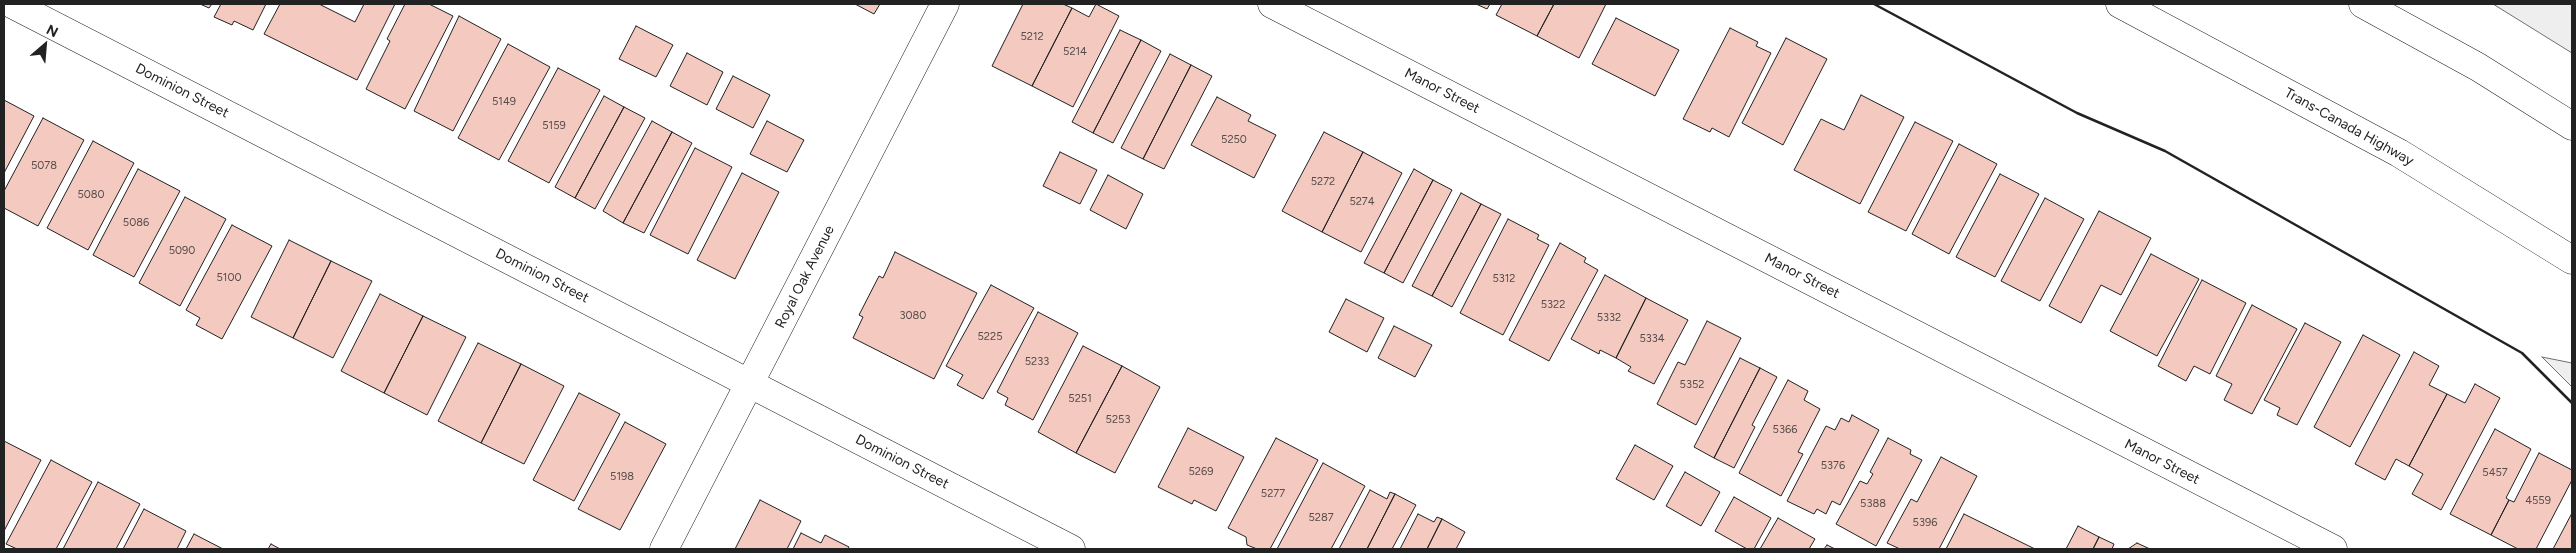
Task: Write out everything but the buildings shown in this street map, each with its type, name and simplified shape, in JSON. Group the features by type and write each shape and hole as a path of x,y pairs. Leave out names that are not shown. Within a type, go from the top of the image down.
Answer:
{"main road":[{"name":"Dominion Street","path":"12,4 1071,549"},
{"name":"Royal Oak Avenue","path":"664,549 945,4"},
{"name":"Manor Street","path":"1272,4 2333,549"},
{"name":"Trans-Canada Highway","path":"2120,4 2399,154 2572,260"},
{"path":"2363,4 2478,67 2572,126"}],"shaded area":[{"path":"2493,4 2572,4 2572,53"},
{"path":"2542,357 2572,363 2572,387"}],"wall":[{"path":"1874,4 2077,113 2165,151 2522,353 2572,403"}]}
